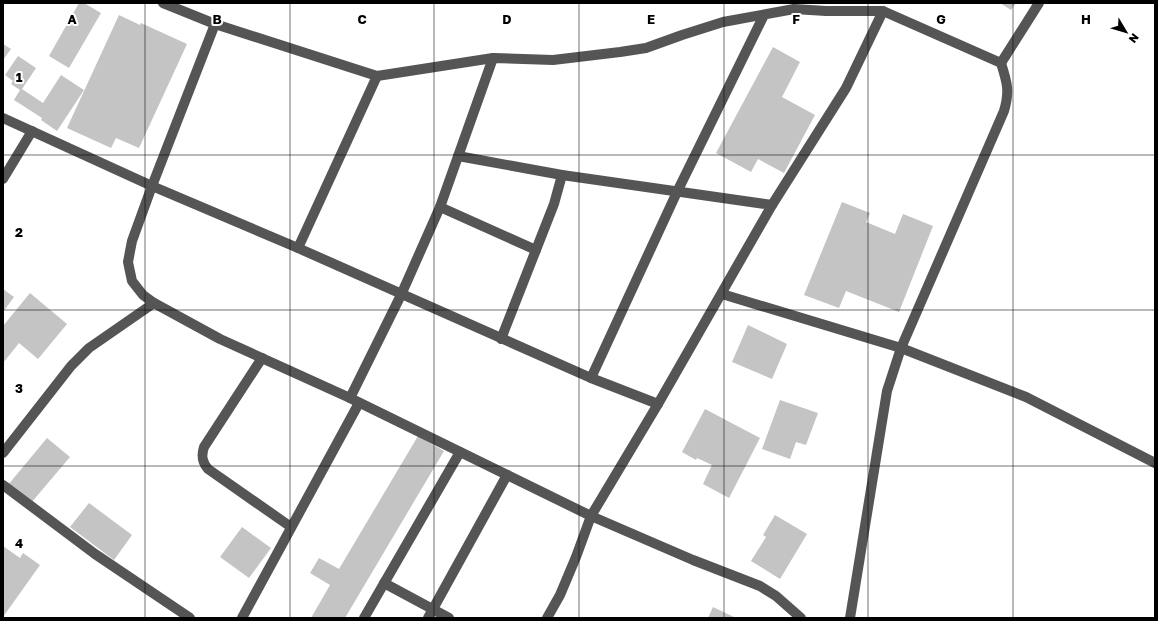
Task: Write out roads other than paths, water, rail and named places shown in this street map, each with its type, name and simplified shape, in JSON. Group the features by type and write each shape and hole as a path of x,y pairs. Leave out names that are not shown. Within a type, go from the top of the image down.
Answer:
{"street":[{"path":"163,3 215,24 377,76 493,58 553,60 646,48 723,22 794,9 826,11 883,11 1001,63"},
{"path":"850,618 887,391 901,348 1004,111 1008,98 1007,83 1001,63 1039,3"},
{"path":"547,618 560,595 591,516 658,404 772,205 846,88 883,11"},
{"path":"590,378 677,192 764,15"},
{"path":"215,24 132,241 128,262 132,281 143,295 154,303 220,339 354,401 591,516 693,560 760,586 776,596 801,618"},
{"path":"242,618 292,527 354,401 440,207 493,58"},
{"path":"298,248 377,76"},
{"path":"3,118 152,186 298,248 590,378 658,404"},
{"path":"3,179 32,131"},
{"path":"458,156 562,175 772,205"},
{"path":"501,338 554,204 562,175"},
{"path":"440,207 536,250"},
{"path":"722,294 901,348 1026,397 1155,463"},
{"path":"3,453 71,366 89,348 154,303"},
{"path":"262,358 204,447 202,455 204,463 208,469 292,527"},
{"path":"364,618 460,452"},
{"path":"430,614 507,475"},
{"path":"3,485 95,554 190,618"},
{"path":"384,583 430,614 449,618"}]}
